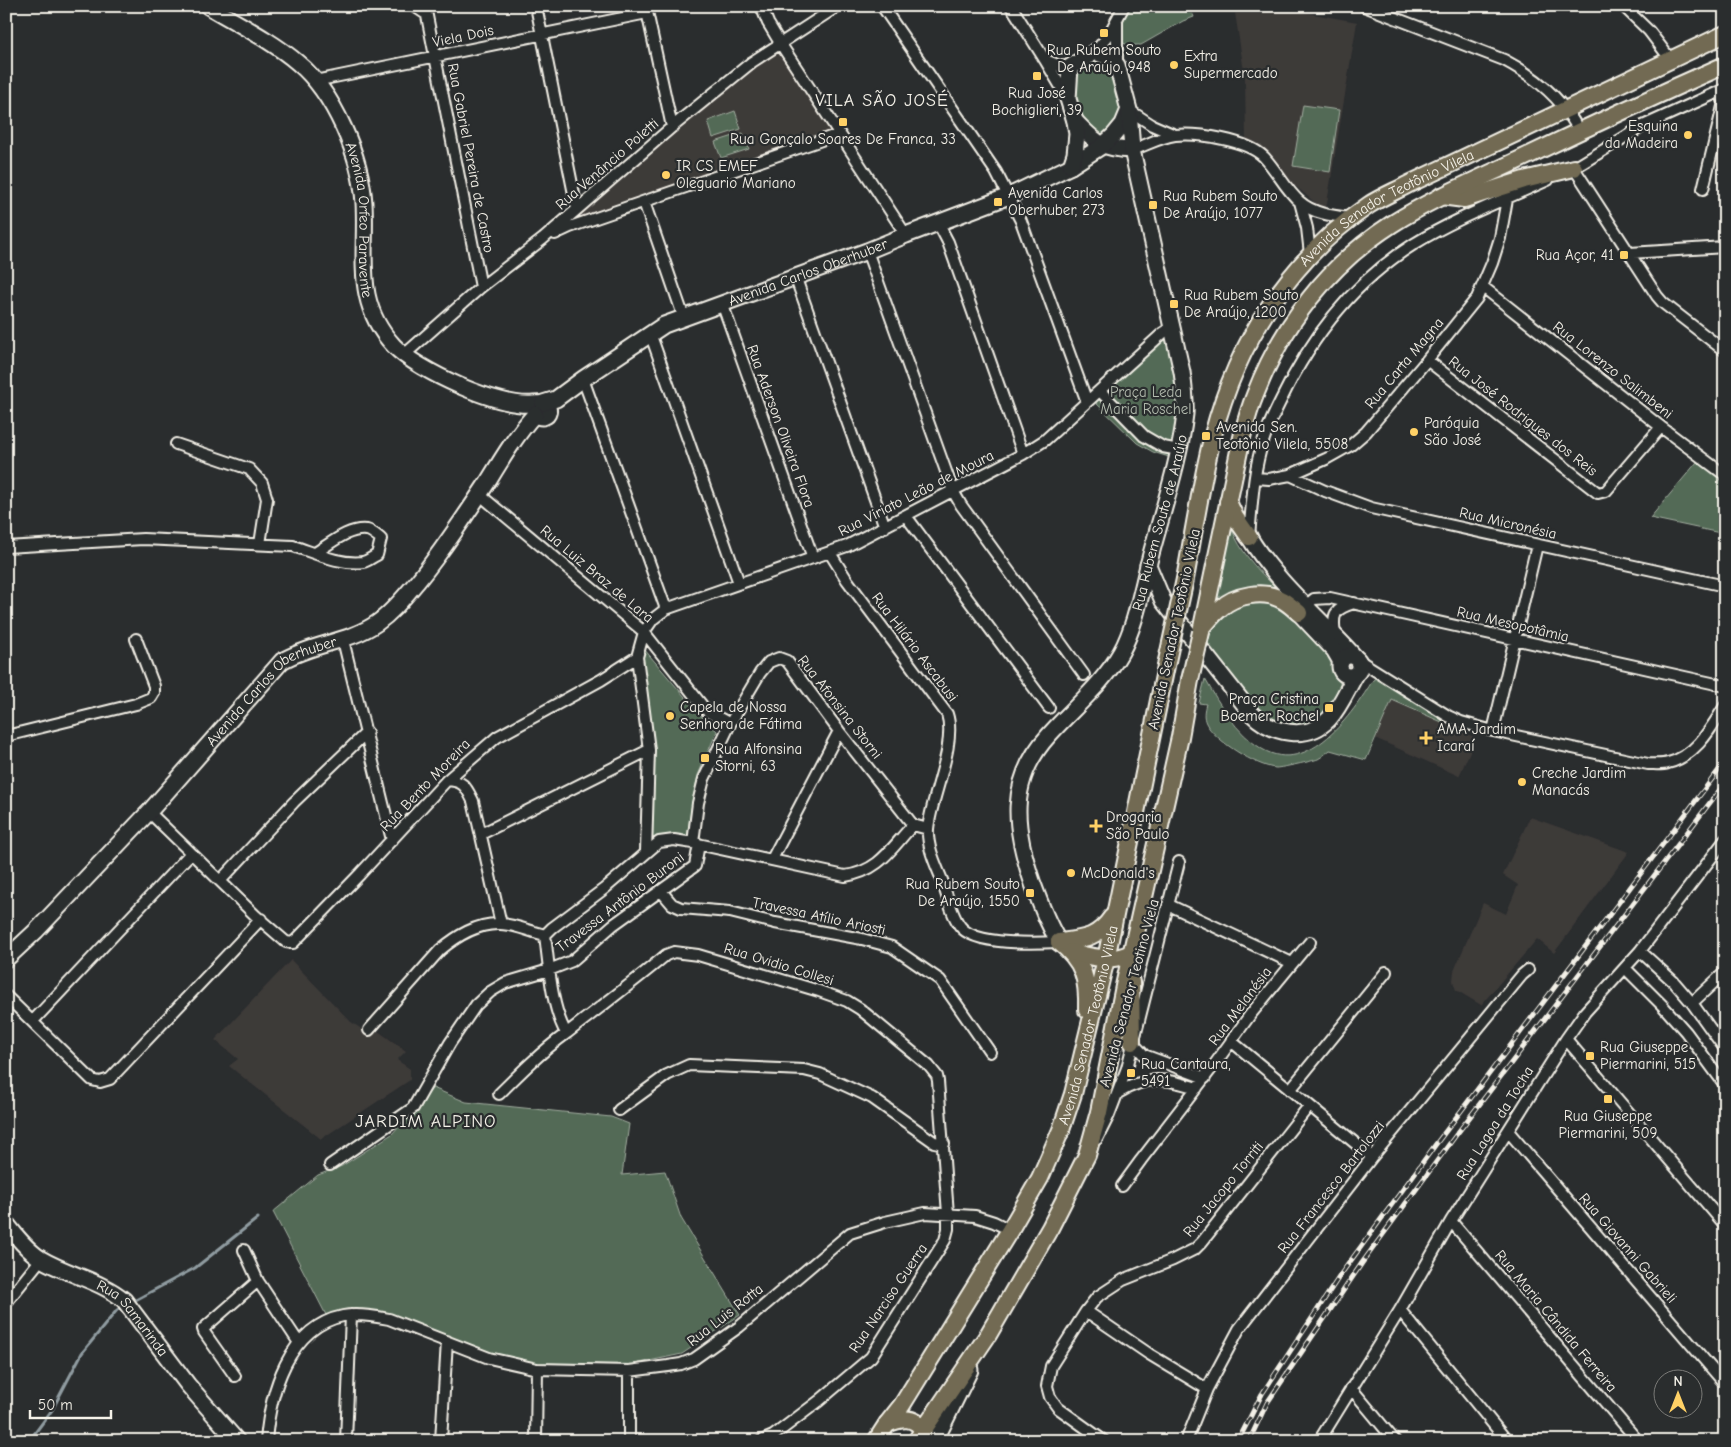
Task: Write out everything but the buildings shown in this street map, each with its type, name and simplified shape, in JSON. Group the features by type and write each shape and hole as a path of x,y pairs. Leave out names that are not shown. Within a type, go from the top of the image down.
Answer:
{"main road":[{"name":"Avenida Senador Teotônio Vilela","path":"876,1441 902,1405 1010,1230 1040,1178 1061,1130 1073,1094 1106,959 1185,580 1213,435 1231,380 1251,334 1264,313 1310,254 1333,232 1370,204 1725,34"},
{"name":"Avenida Senador Teotônio Vilela","path":"930,1438 1050,1228 1087,1155 1126,1006 1131,956 1178,746 1190,680 1249,410 1275,350 1296,316 1317,288 1340,264 1391,224 1441,196 1725,64"},
{"path":"1441,196 1464,200 1524,180 1574,168"},
{"path":"1228,502 1235,517 1249,537"},
{"path":"1201,630 1222,606 1239,598 1254,595 1276,597 1302,609"},
{"path":"1065,947 1096,934 1107,925 1114,915"},
{"path":"1065,947 1106,959 1131,956"},
{"path":"1065,947 1083,970 1086,978 1086,1042"},
{"path":"1095,1004 1109,1003 1126,1006 1132,1042"},
{"path":"887,1424 899,1419 909,1418 916,1422 930,1438"}],"street":[{"name":"Avenida Orfeo Paravente","path":"208,6 277,48 298,64 315,81 338,116 352,147 360,177 364,203 364,289 370,311 378,326 394,346 404,355 437,375 461,386 489,397 538,410"},
{"path":"414,6 425,10"},
{"path":"536,6 578,210"},
{"path":"761,6 768,23 780,43 906,234"},
{"name":"Rua Venâncio Poletti","path":"404,355 481,287 578,210 672,127 752,62 838,6"},
{"path":"882,6 996,172 1010,196 1030,244 1087,402"},
{"path":"1011,6 1068,100 1077,134 1076,147 1070,166"},
{"name":"Rua Rubem Souto de Araújo","path":"1065,947 1046,922 1020,841 1018,803 1024,775 1034,754 1048,736 1097,685 1122,649 1141,594 1179,450 1185,414 1182,372 1132,150 1129,110 1118,65 1118,19 1124,6"},
{"path":"1364,6 1504,60 1546,87 1567,110 1579,131"},
{"path":"1623,6 1649,31 1671,60"},
{"name":"Viela Dois","path":"315,81 542,34 646,9"},
{"path":"646,9 672,127"},
{"name":"Rua Gabriel Pereira de Castro","path":"425,10 481,287"},
{"path":"1045,60 1060,66 1070,67 1095,52 1102,45 1118,19"},
{"path":"1095,52 1108,57 1118,65"},
{"path":"1068,100 1070,67"},
{"path":"1703,190 1724,102 1722,90 1643,126 1574,168 1454,222 1413,244 1371,276 1321,331 1285,391 1262,443 1249,537 1259,554 1334,650 1350,666 1448,716 1493,731 1628,761 1666,764 1676,761 1698,744 1725,706"},
{"path":"1102,146 1120,129 1129,110 1152,125 1176,135 1220,139 1248,146 1263,156 1300,202 1320,212 1351,218"},
{"path":"1075,122 1102,146 1132,150 1155,140 1176,135"},
{"path":"543,239 570,227 839,134"},
{"name":"Avenida Carlos Oberhuber","path":"6,959 36,931 149,812 282,660 306,649 343,640 364,632 385,618 396,607 434,561 538,410 664,325 867,251 906,234 1010,196 1070,166 1102,146"},
{"path":"1574,168 1648,284 1663,303 1725,351"},
{"name":"Rua Carta Magna","path":"1256,478 1269,479 1290,475 1326,459 1359,440 1477,298 1483,287 1500,238 1507,199"},
{"path":"644,202 684,318"},
{"path":"1300,202 1310,254"},
{"path":"938,223 948,242 1023,454"},
{"path":"1630,254 1725,247"},
{"path":"867,251 953,491 960,505 1084,675"},
{"path":"795,276 885,527"},
{"name":"Rua Lorenzo Salimbeni","path":"1483,287 1661,427 1725,474"},
{"name":"Rua Aderson Oliveira Flora","path":"722,303 813,558"},
{"name":"Rua Viriato Leão de Moura","path":"644,632 653,619 666,609 847,546 1023,454 1044,440 1163,333 1171,328"},
{"path":"650,334 739,583"},
{"name":"Rua José Rodrigues dos Reis","path":"1427,360 1598,493 1606,491 1661,427"},
{"path":"583,378 666,609"},
{"path":"1100,391 1144,436 1163,447 1179,450"},
{"path":"176,444 249,469 262,483 267,499 260,544"},
{"name":"Rua Micronésia","path":"1290,475 1325,491 1371,508 1725,586"},
{"name":"Rua Luiz Braz de Lara","path":"479,494 644,632 705,709 730,724"},
{"path":"906,516 1049,708"},
{"path":"6,547 143,539 293,546 345,562 365,562 377,555 381,539 369,530 359,530 345,534 316,553"},
{"path":"1493,731 1537,545"},
{"name":"Rua Hilário Ascabusi","path":"830,553 847,580 947,714 950,727 948,741 928,829 930,846 956,920 965,932 973,936 1006,942 1065,947"},
{"path":"1148,565 1163,601 1252,714 1268,727 1288,733 1312,730 1329,719 1341,700 1350,666 1335,635 1334,625 1336,612 1342,607 1355,603"},
{"path":"1141,594 1163,601"},
{"name":"Rua Mesopotâmia","path":"1302,609 1310,601 1320,598 1355,603 1725,686"},
{"path":"1302,609 1335,635"},
{"path":"644,632 637,658 649,750 646,852"},
{"path":"6,736 136,704 151,698 154,693 154,686 136,639"},
{"path":"343,640 392,840"},
{"name":"Rua Bento Moreira","path":"149,812 286,942 295,942 447,780 483,747 497,736 601,680 637,658"},
{"name":"Rua Afonsina Storni","path":"696,844 698,803 704,779 730,724 760,673 769,662 779,658 787,661 913,825"},
{"path":"772,859 839,731"},
{"path":"220,881 294,802 366,732"},
{"path":"481,834 649,750"},
{"path":"447,780 457,781 466,786 473,801 501,924"},
{"path":"566,1033 559,1021 549,970 545,936 552,928 604,889 659,842 674,840 696,844 845,876 868,870 881,860 913,825 928,829"},
{"name":"Rua Lagoa da Tocha","path":"1319,1441 1350,1388 1400,1310 1451,1221 1566,1039 1585,1012 1640,951 1725,840"},
{"name":"Travessa Antônio Buroni","path":"330,1165 413,1108 450,1043 476,1005 490,992 506,983 572,961 612,925 695,866 696,844"},
{"path":"32,1021 191,853"},
{"name":"Avenida Senador Teotino Viela","path":"1087,1155 1102,1131 1126,1068 1179,862"},
{"name":"Travessa Atílio Ariosti","path":"661,891 672,904 681,908 730,912 892,947 942,981 990,1052"},
{"path":"1169,905 1292,963"},
{"path":"6,996 92,1080 100,1082 110,1079 261,919"},
{"path":"369,1030 440,950 469,931 486,925 501,924 545,936"},
{"name":"Rua Melanésia","path":"1122,1186 1140,1160 1205,1078 1250,1015 1310,942"},
{"path":"1640,951 1674,982 1692,1003 1725,1049"},
{"name":"Rua Ovidio Collesi","path":"499,1094 520,1072 566,1033 666,955 674,952 698,955 847,1001 860,1009 929,1066 937,1076 944,1144 948,1214"},
{"path":"1625,968 1686,1032 1725,1085"},
{"name":"Rua Francesco Bartolozzi","path":"1186,1441 1207,1389 1239,1329 1372,1157 1528,970"},
{"path":"1290,1090 1386,972"},
{"path":"1692,1003 1725,972"},
{"path":"1566,1039 1725,1225"},
{"path":"1231,1041 1372,1157"},
{"path":"1132,1042 1144,1055 1205,1078"},
{"path":"620,1110 667,1075 689,1065 804,1070 820,1074 866,1095 901,1117 934,1142 944,1144"},
{"path":"1118,1093 1138,1082 1155,1079 1197,1088"},
{"name":"Rua Jacopo Torriti","path":"1104,1441 1058,1408 1050,1397 1047,1386 1051,1366 1097,1297 1123,1280 1195,1249 1309,1106"},
{"name":"Rua Giovanni Gabrieli","path":"1508,1131 1725,1384"},
{"name":"Rua Luis Rotta","path":"266,1441 273,1398 286,1363 299,1343 314,1328 332,1319 351,1315 376,1316 389,1319 489,1358 537,1369 629,1371 681,1364 694,1359 738,1327 850,1233 907,1216 925,1213 975,1216 1010,1230"},
{"name":"Rua Narciso Guerra","path":"761,1441 773,1436 871,1357 945,1240 948,1229 948,1214"},
{"name":"Rua Maria Cândida Ferreira","path":"1451,1221 1638,1441"},
{"name":"Rua Samarinda","path":"6,1223 27,1248 41,1259 106,1288 130,1306 188,1385 237,1441"},
{"path":"244,1250 258,1281 299,1343"},
{"path":"6,1303 41,1259"},
{"path":"235,1376 217,1354 204,1329 258,1281"},
{"path":"1400,1310 1507,1441"},
{"path":"1086,1311 1149,1354 1207,1389"},
{"path":"346,1441 351,1315"},
{"path":"441,1441 447,1341"},
{"path":"536,1441 537,1369"},
{"path":"629,1371 629,1441"},
{"path":"1350,1388 1395,1441"}],"shaded area":[{"path":"1234,6 1269,6 1357,22 1326,209 1320,207 1293,184 1268,154 1246,140 1245,78"},
{"name":"IR CS EMEF Oleguario Mariano","path":"780,48 833,130 575,220 746,72"},
{"name":"AMA Jardim Icaraí","path":"1392,700 1476,738 1459,776 1375,738"},
{"path":"1530,817 1629,852 1554,953 1537,939 1481,1005 1456,990 1453,981 1454,971 1483,903 1506,914 1518,885 1503,875"},
{"path":"291,960 351,1022 372,1036 378,1031 406,1051 397,1060 410,1069 410,1080 321,1139 229,1066 238,1059 215,1040"}],"green space":[{"path":"1127,6 1189,6 1194,17 1183,21 1141,45 1128,45 1119,41 1122,13"},
{"path":"1095,56 1112,61 1127,109 1121,126 1102,136 1091,133 1070,102 1071,76"},
{"path":"1303,105 1339,110 1330,172 1293,166"},
{"path":"735,111 741,129 713,138 708,121"},
{"path":"743,133 749,149 721,158 715,142"},
{"name":"Praça Leda Maria Roschel","path":"1169,335 1182,393 1172,458 1153,452 1137,443 1093,400 1159,340"},
{"path":"1697,462 1725,482 1725,534 1650,518"},
{"path":"1230,527 1243,550 1259,571 1297,607 1279,596 1214,602"},
{"path":"1270,602 1293,615 1336,660 1340,677 1339,692 1326,721 1278,737 1203,646 1216,624 1228,611 1244,605"},
{"path":"644,649 702,717 717,731 698,775 687,837 649,840 642,659"},
{"path":"1378,676 1438,715 1444,723 1392,700 1366,760 1330,750 1318,759 1279,768 1258,763 1237,752 1211,730 1205,721 1206,704 1199,703 1205,679 1229,718 1244,735 1262,749 1279,755 1296,755 1313,748 1328,737 1354,709 1373,680"},
{"path":"433,1088 466,1102 611,1117 629,1124 622,1175 665,1171 681,1218 740,1315 682,1354 630,1365 536,1363 499,1356 389,1314 355,1309 326,1315 273,1212 318,1175 342,1166 392,1134"}],"waterway":[{"path":"130,1303 195,1268 258,1218"},
{"path":"29,1441 52,1410 82,1353 117,1310 122,1307"}],"railway":[{"path":"1238,1441 1262,1394 1341,1274 1436,1144 1725,762"},
{"path":"1249,1441 1267,1403 1362,1263 1456,1135 1725,783"}],"place":[{"name":"Rua Rubem Souto De Araújo, 948","path":"1104,33"},
{"name":"Extra Supermercado","path":"1174,65"},
{"name":"Rua José Bochiglieri, 39","path":"1037,76"},
{"name":"Rua Gonçalo Soares De Franca, 33","path":"843,122"},
{"name":"Esquina da Madeira","path":"1688,135"},
{"name":"IR CS EMEF Oleguario Mariano","path":"666,175"},
{"name":"Avenida Carlos Oberhuber, 273","path":"998,202"},
{"name":"Rua Rubem Souto De Araújo, 1077","path":"1153,205"},
{"name":"Rua Açor, 41","path":"1624,255"},
{"name":"Rua Rubem Souto De Araújo, 1200","path":"1174,304"},
{"name":"Paróquia São José","path":"1414,432"},
{"name":"Avenida Sen. Teotônio Vilela, 5508","path":"1206,436"},
{"name":"Praça Cristina Boemer Rochel","path":"1329,708"},
{"name":"Capela de Nossa Senhora de Fátima","path":"670,716"},
{"name":"AMA Jardim Icaraí","path":"1426,738"},
{"name":"Rua Alfonsina Storni, 63","path":"705,758"},
{"name":"Creche Jardim Manacás","path":"1522,782"},
{"name":"Drogaria São Paulo","path":"1096,826"},
{"name":"McDonald's","path":"1071,873"},
{"name":"Rua Rubem Souto De Araújo, 1550","path":"1030,893"},
{"name":"Rua Giuseppe Piermarini, 515","path":"1590,1056"},
{"name":"Rua Cantaura, 5491","path":"1131,1073"},
{"name":"Rua Giuseppe Piermarini, 509","path":"1608,1099"}],"district":[{"name":"VILA SÃO JOSÉ","path":"882,100"},
{"name":"JARDIM ALPINO","path":"426,1121"}]}
